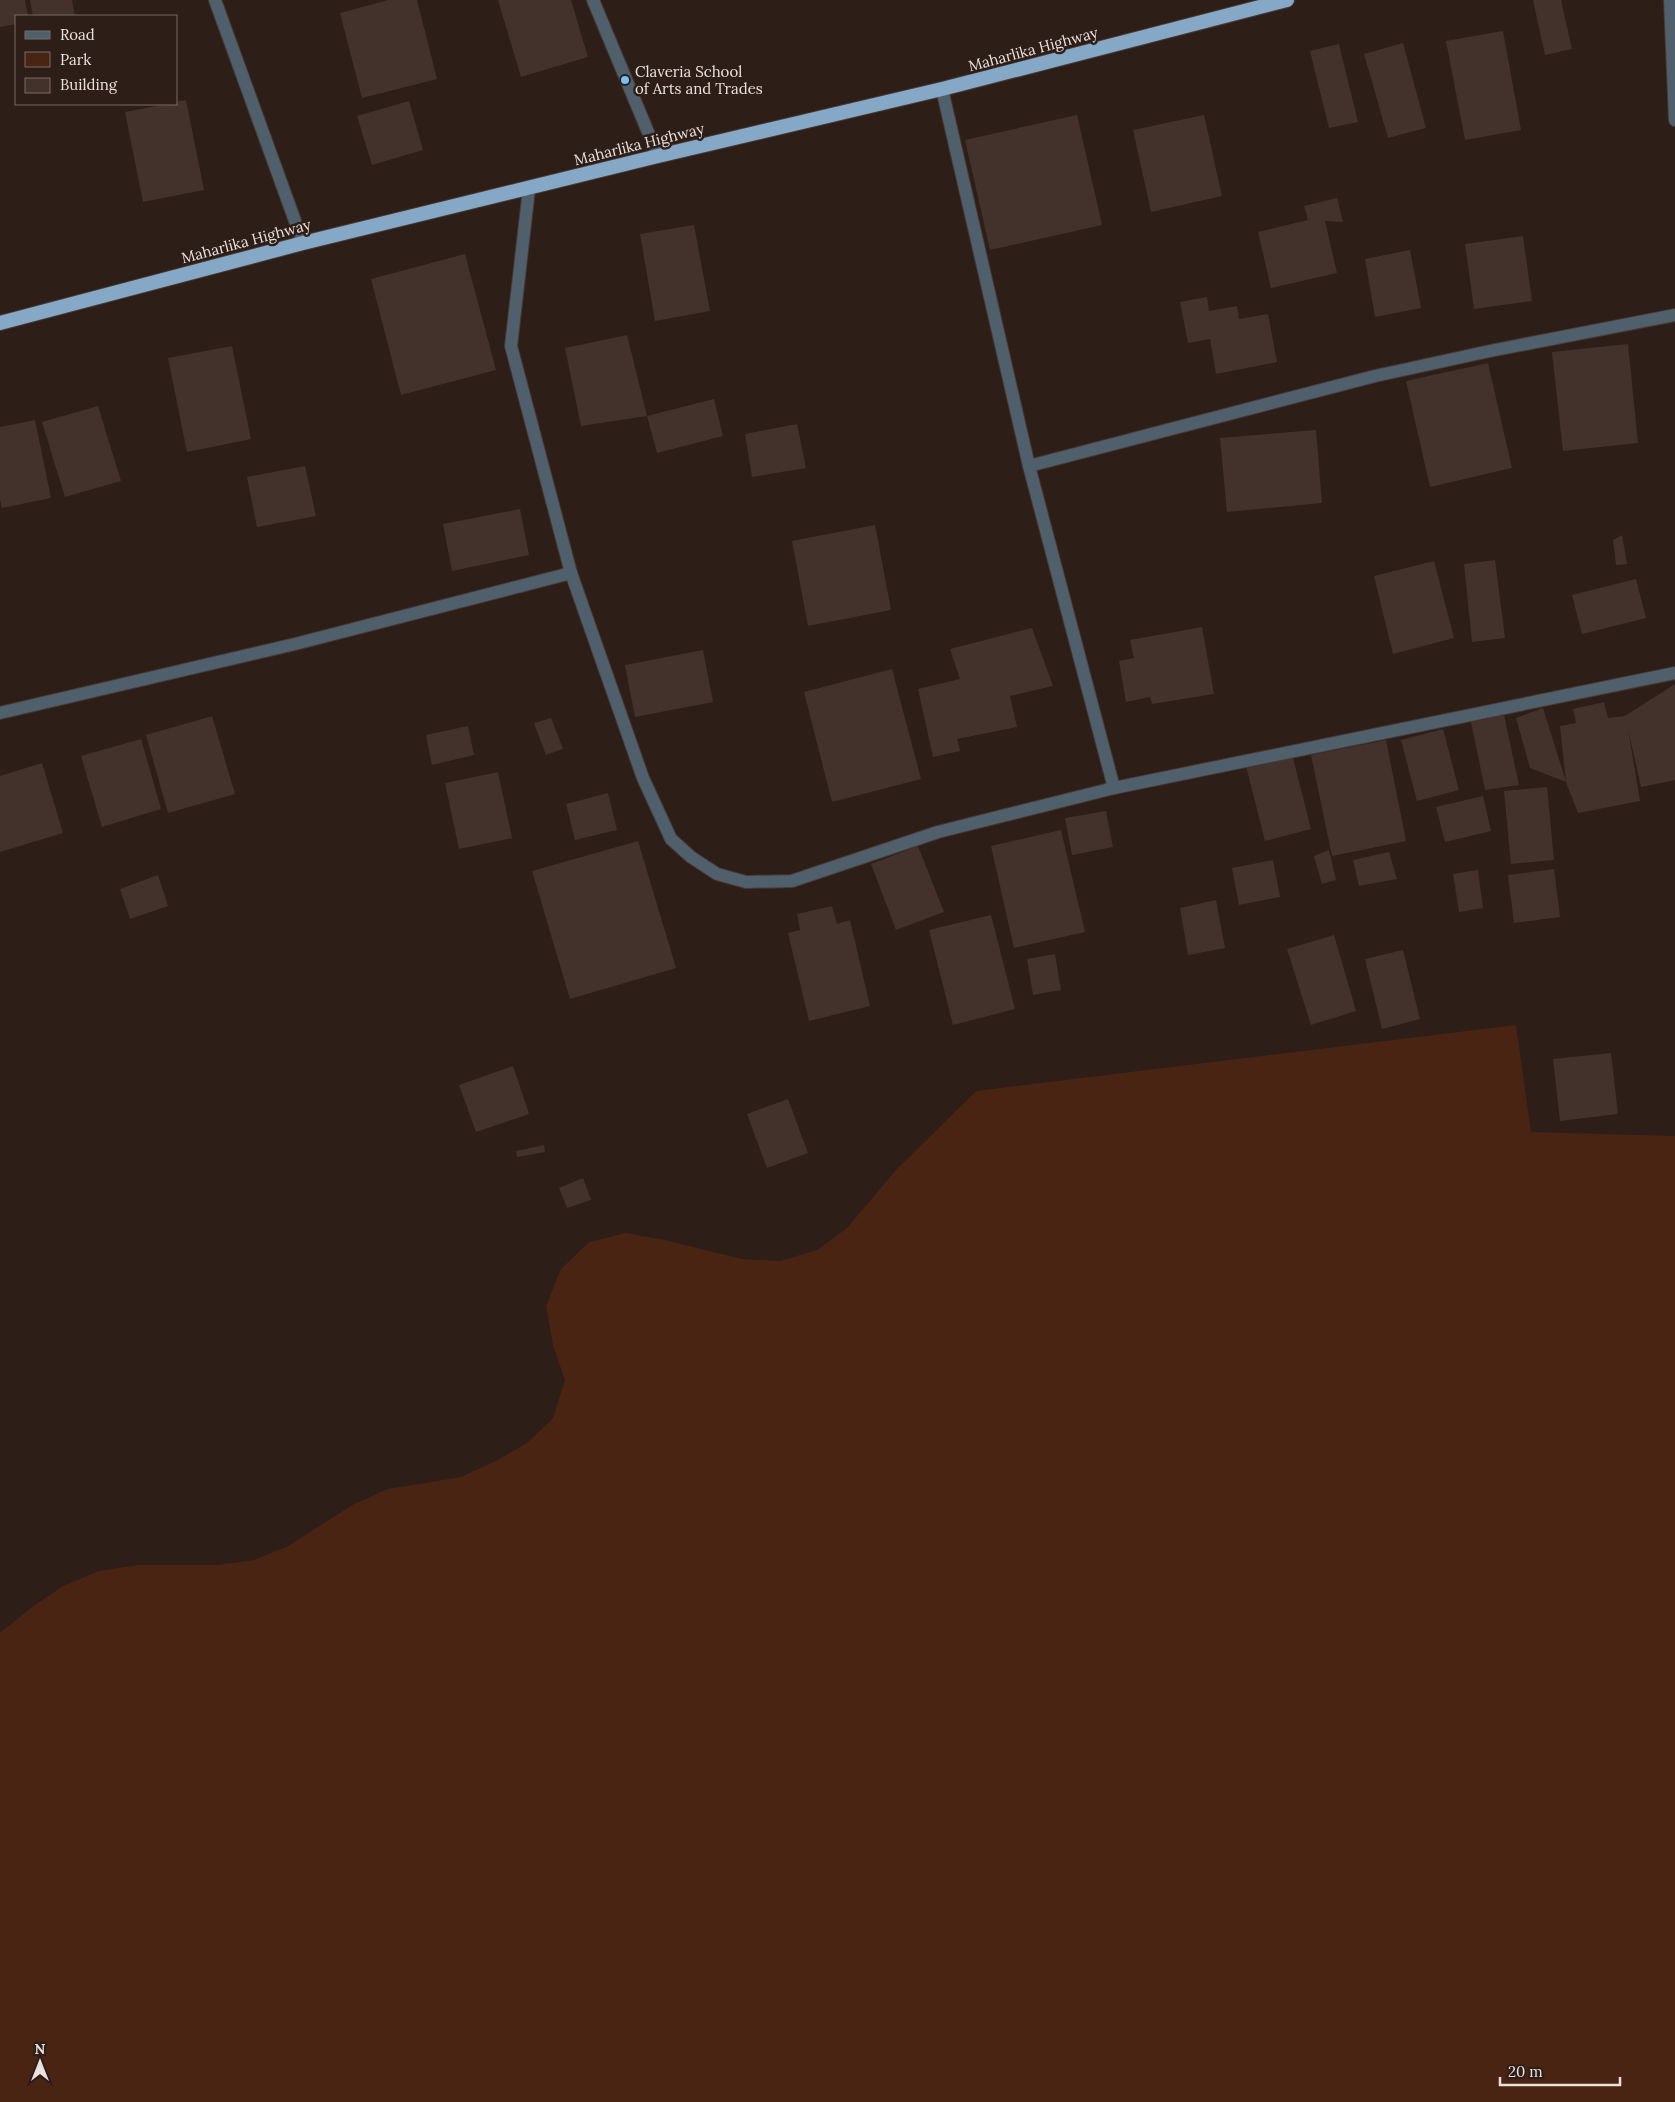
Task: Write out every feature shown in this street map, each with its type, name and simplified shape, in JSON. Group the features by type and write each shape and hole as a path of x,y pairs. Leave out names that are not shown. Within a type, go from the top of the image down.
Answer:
{"highway":[{"name":"Maharlika Highway","path":"0,322 304,243 658,156 942,89 1287,0"}],"street":[{"path":"215,0 304,243"},
{"path":"593,0 658,156"},
{"path":"1670,0 1675,120"},
{"path":"942,89 1029,466 1114,788"},
{"path":"528,189 511,346 571,573 643,778 671,838 691,857 718,874 746,882 792,881 938,832 1114,788 1675,673"},
{"path":"1029,466 1376,376 1490,351 1675,315"},
{"path":"0,712 295,644 571,573"}],"green space":[{"path":"1516,1025 1531,1132 1675,1136 1675,2102 0,2102 0,1633 32,1607 63,1586 99,1571 138,1565 217,1565 254,1560 288,1546 354,1504 388,1489 461,1477 496,1461 528,1442 553,1418 565,1380 553,1345 546,1306 561,1269 589,1242 626,1233 665,1240 742,1259 780,1261 817,1250 847,1228 895,1171 976,1091"}],"building":[{"path":"0,0 25,0 28,15 15,15 15,24 0,27"},
{"path":"30,0 72,0 75,15 33,15"},
{"path":"388,0 417,0 437,79 362,98 340,13"},
{"path":"498,0 571,0 588,57 521,77"},
{"path":"1533,0 1561,0 1572,49 1545,55"},
{"path":"1503,31 1521,130 1465,140 1446,41"},
{"path":"1403,43 1426,128 1388,138 1364,54"},
{"path":"1339,44 1358,122 1329,128 1310,51"},
{"path":"186,100 204,190 143,202 125,112 162,105 178,105 178,102"},
{"path":"409,101 423,150 372,165 357,116"},
{"path":"1077,115 1102,225 990,250 965,140"},
{"path":"1204,115 1222,196 1151,212 1133,130"},
{"path":"1337,198 1343,222 1325,221 1337,273 1271,288 1258,232 1308,220 1304,206"},
{"path":"694,225 710,311 655,321 640,234"},
{"path":"1523,236 1532,301 1474,309 1465,244"},
{"path":"1410,250 1421,308 1375,317 1365,259"},
{"path":"465,254 496,370 401,395 371,279"},
{"path":"1207,297 1209,311 1237,306 1239,319 1268,314 1277,362 1216,374 1210,339 1188,343 1180,302"},
{"path":"627,335 647,416 581,426 565,348"},
{"path":"1628,344 1638,443 1563,451 1552,352"},
{"path":"232,346 251,439 187,452 168,358"},
{"path":"1488,363 1512,468 1430,487 1406,381"},
{"path":"714,399 723,436 657,453 647,416"},
{"path":"98,406 121,481 65,497 42,422"},
{"path":"35,420 51,498 2,508 0,500 0,427"},
{"path":"797,424 806,468 752,477 745,434"},
{"path":"1316,430 1322,503 1227,512 1220,438"},
{"path":"305,466 316,516 257,527 247,477"},
{"path":"520,509 529,555 452,571 443,524"},
{"path":"875,525 891,610 808,626 792,541"},
{"path":"1622,535 1627,564 1616,565 1613,540"},
{"path":"1495,560 1505,638 1472,642 1464,564"},
{"path":"1434,561 1454,638 1393,654 1374,576"},
{"path":"1636,579 1646,618 1582,634 1572,595"},
{"path":"1202,627 1214,694 1152,704 1150,697 1126,702 1119,661 1134,658 1130,640"},
{"path":"1032,628 1053,686 1010,696 1017,727 957,739 960,751 933,757 918,689 960,679 950,649"},
{"path":"703,650 713,702 635,717 625,665"},
{"path":"892,669 921,779 832,802 804,692"},
{"path":"1675,684 1675,780 1641,787 1628,729 1640,801 1578,813 1566,782 1560,726 1576,723 1573,709 1604,702 1608,718 1625,716"},
{"path":"1543,708 1566,782 1530,768 1516,718"},
{"path":"1504,715 1519,785 1485,790 1471,722"},
{"path":"212,716 235,794 168,813 146,735"},
{"path":"551,718 563,749 546,755 534,723"},
{"path":"468,726 474,755 432,765 426,735"},
{"path":"1443,729 1459,790 1417,801 1401,740"},
{"path":"141,739 161,809 102,827 81,756"},
{"path":"1386,740 1406,841 1332,856 1311,755"},
{"path":"1292,754 1311,829 1265,841 1246,766"},
{"path":"42,763 63,833 0,852 0,776"},
{"path":"498,772 512,838 459,849 445,783"},
{"path":"1547,787 1554,860 1511,864 1504,791"},
{"path":"608,793 617,830 575,840 566,804"},
{"path":"1483,796 1491,831 1445,842 1436,807"},
{"path":"1106,811 1113,847 1072,855 1065,818"},
{"path":"1061,830 1085,932 1014,948 991,846"},
{"path":"638,841 676,968 570,999 532,871"},
{"path":"918,846 944,912 896,930 871,864"},
{"path":"1329,850 1336,880 1322,884 1314,856"},
{"path":"1389,852 1397,879 1359,886 1353,860"},
{"path":"1273,860 1280,897 1239,905 1232,868"},
{"path":"1554,869 1560,917 1514,923 1508,875"},
{"path":"1478,870 1483,908 1459,912 1453,874"},
{"path":"158,875 168,906 130,919 120,889"},
{"path":"1216,900 1225,948 1188,955 1180,908"},
{"path":"832,906 837,924 850,920 870,1006 809,1021 788,933 800,930 797,914"},
{"path":"991,915 1015,1009 953,1025 929,930"},
{"path":"1334,935 1356,1011 1311,1025 1287,949"},
{"path":"1403,950 1420,1019 1382,1029 1365,959"},
{"path":"1055,954 1061,990 1033,995 1027,959"},
{"path":"1611,1053 1618,1114 1560,1121 1553,1059"},
{"path":"513,1066 529,1114 476,1132 459,1085"},
{"path":"788,1099 808,1153 767,1168 747,1114"},
{"path":"544,1145 545,1152 517,1157 516,1151"},
{"path":"583,1178 591,1200 567,1208 559,1188"}],"place":[{"name":"Claveria School of Arts and Trades","path":"625,80"}]}
